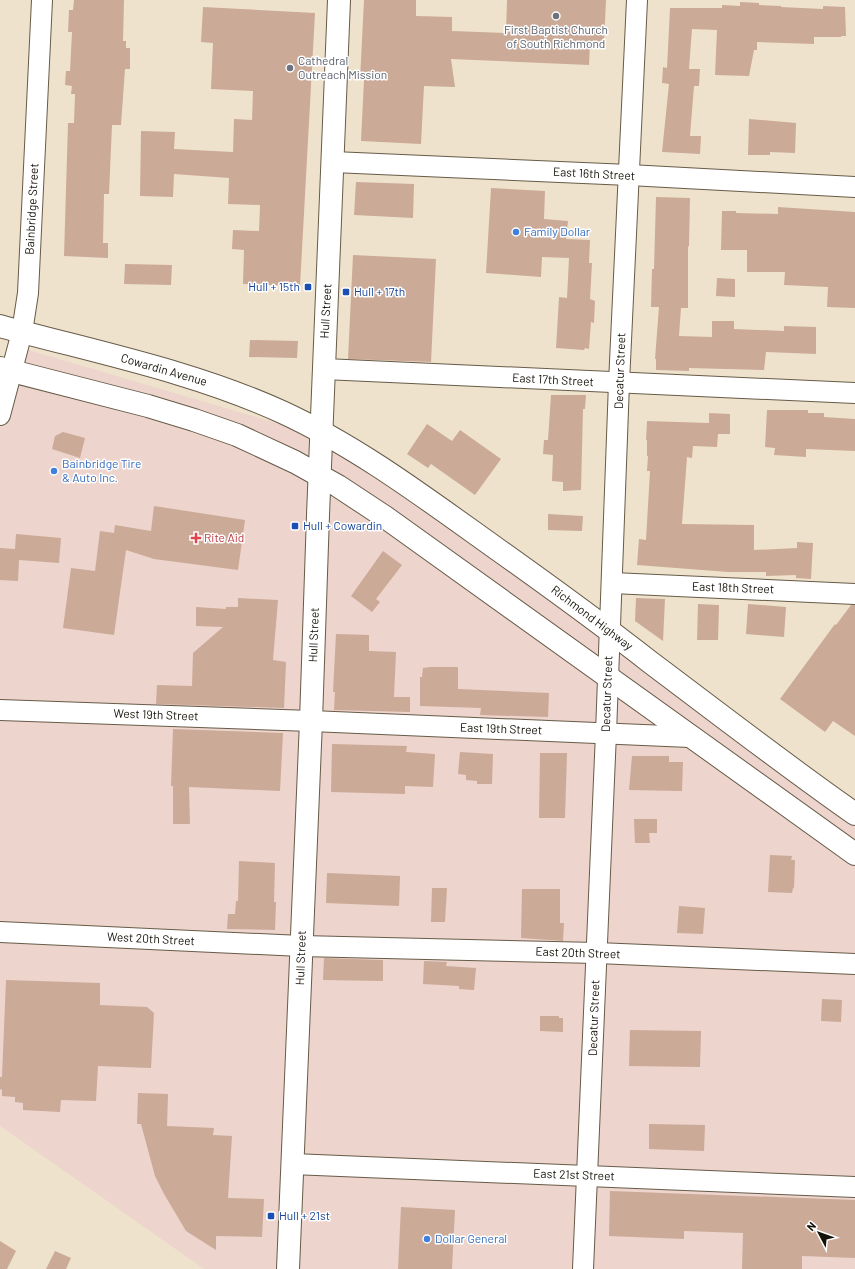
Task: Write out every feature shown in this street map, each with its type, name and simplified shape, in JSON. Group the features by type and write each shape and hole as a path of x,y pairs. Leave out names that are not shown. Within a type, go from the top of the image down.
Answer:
{"main road":[{"name":"Hull Street","path":"288,1269 339,0"},
{"name":"Cowardin Avenue","path":"0,326 199,380 252,399 321,432"},
{"path":"6,369 148,406 217,427 295,462 338,486 385,517 855,854"},
{"name":"Richmond Highway","path":"321,432 396,478 558,593 794,771 855,814"}],"street":[{"name":"Bainbridge Street","path":"0,415 6,369 22,332 28,293 42,0"},
{"name":"Decatur Street","path":"583,1269 606,733 619,383 638,0"},
{"name":"East 16th Street","path":"333,162 855,187"},
{"name":"East 17th Street","path":"324,369 855,393"},
{"name":"East 18th Street","path":"612,583 855,594"},
{"name":"West 19th Street","path":"0,710 311,721"},
{"name":"East 19th Street","path":"311,721 690,737"},
{"name":"West 20th Street","path":"0,932 302,946"},
{"name":"East 20th Street","path":"302,946 597,954 855,964"},
{"name":"East 21st Street","path":"292,1164 855,1187"}],"shaded area":[{"path":"22,348 337,441 855,818 855,1269 204,1269 0,1126 0,426"}],"building":[{"path":"74,0 124,0 123,41 126,41 126,48 130,48 130,69 125,69 121,125 112,125 109,194 104,194 103,243 108,243 108,258 64,256 68,123 74,123 75,94 71,94 72,86 65,85 66,71 70,71 72,32 68,32 69,10 73,10"},
{"path":"364,0 416,0 416,16 452,17 452,31 506,33 507,0 606,0 604,43 590,43 589,65 451,59 455,87 424,86 421,144 361,141 364,80 360,80"},
{"path":"740,2 759,3 759,5 781,7 823,9 823,6 845,7 846,36 814,37 814,44 757,42 757,50 754,50 749,76 715,75 717,30 692,29 689,69 700,69 699,86 694,86 690,136 701,136 700,154 662,152 669,84 662,83 663,67 667,68 670,8 722,8 722,5 740,6"},
{"path":"203,7 315,13 300,286 243,284 244,250 232,249 233,230 259,231 260,205 228,204 229,178 174,174 173,197 140,196 141,131 175,132 174,149 233,152 234,119 252,120 253,91 211,89 213,43 201,42"},
{"path":"749,119 796,123 795,153 770,152 770,155 748,155"},
{"path":"356,182 414,184 413,218 354,215"},
{"path":"491,188 545,191 544,219 568,221 566,239 590,240 589,263 592,263 590,299 595,301 594,323 591,322 589,349 556,348 559,297 567,298 569,258 542,257 541,277 486,273"},
{"path":"656,197 690,198 688,308 681,308 679,336 712,337 712,321 734,321 734,329 784,331 784,326 816,327 816,354 766,352 764,370 689,368 689,371 656,370 655,359 659,307 651,307 652,269 654,269"},
{"path":"778,207 855,212 855,308 827,307 828,287 784,285 785,272 747,272 747,250 721,250 722,211 736,211 736,213 778,214"},
{"path":"353,255 436,259 431,362 348,359"},
{"path":"125,264 172,265 171,285 124,284"},
{"path":"717,278 735,279 735,297 716,296"},
{"path":"250,340 298,341 297,358 249,357"},
{"path":"551,395 586,395 585,409 583,409 581,490 563,491 563,482 552,481 553,455 543,454 544,440 548,440"},
{"path":"767,410 808,410 808,413 824,413 824,417 855,419 855,451 806,449 806,457 774,455 775,448 765,447"},
{"path":"709,413 730,414 730,434 718,434 717,447 693,446 692,458 687,457 682,524 754,525 754,550 797,548 797,542 813,543 811,579 796,578 796,575 766,576 766,572 728,572 637,565 639,539 646,540 650,471 647,471 647,421 709,423"},
{"path":"427,424 452,441 460,430 501,459 475,495 431,464 428,468 407,454"},
{"path":"63,432 85,438 80,458 52,449 55,436"},
{"path":"154,506 245,520 238,570 154,559 126,550 114,635 63,628 71,568 95,571 100,531 114,533 115,525 151,531"},
{"path":"548,514 583,516 582,531 548,530"},
{"path":"16,534 61,538 59,563 19,560 18,581 0,580 0,548 15,549"},
{"path":"383,551 402,565 376,599 380,602 372,612 351,596"},
{"path":"238,598 278,600 273,660 286,662 284,708 156,704 157,685 192,686 193,653 223,627 196,626 196,607 226,609 226,607 238,607"},
{"path":"636,598 665,599 663,641 635,621"},
{"path":"698,604 719,605 718,640 697,640"},
{"path":"748,604 786,607 784,637 746,634"},
{"path":"851,605 855,605 855,736 833,721 825,732 780,699 835,624 836,625"},
{"path":"336,634 369,635 369,651 396,652 394,697 410,697 410,712 334,710 335,692 333,692"},
{"path":"458,667 458,689 549,693 548,717 480,715 481,708 420,706 420,677 422,677 423,668"},
{"path":"173,729 283,733 280,791 189,787 190,824 173,824 173,786 171,786"},
{"path":"332,744 407,746 406,752 435,754 433,787 405,786 405,794 331,792"},
{"path":"460,752 493,754 492,784 477,784 477,781 466,780 466,775 458,774"},
{"path":"540,753 567,753 565,818 539,818"},
{"path":"632,756 669,756 669,762 683,762 682,791 629,790"},
{"path":"634,819 657,819 657,833 649,833 650,843 635,843"},
{"path":"770,855 792,856 791,860 795,860 794,888 792,893 768,892"},
{"path":"239,861 275,863 275,930 227,929 228,914 235,914 236,901 238,901"},
{"path":"327,873 400,876 399,906 326,903"},
{"path":"432,888 447,888 445,922 431,922"},
{"path":"522,889 560,889 560,923 564,923 563,941 521,938"},
{"path":"679,906 705,908 703,934 677,933"},
{"path":"324,958 383,960 383,981 323,980"},
{"path":"424,961 447,962 446,966 476,968 474,990 459,989 459,986 423,984"},
{"path":"6,980 100,983 100,1005 147,1007 154,1013 151,1068 98,1066 96,1101 61,1100 60,1112 23,1110 23,1103 15,1102 15,1097 2,1096 2,1090 0,1089 0,1077 2,1077"},
{"path":"822,999 842,1000 841,1022 821,1021"},
{"path":"540,1016 559,1016 559,1018 563,1018 563,1032 540,1031"},
{"path":"630,1030 701,1031 700,1067 629,1066"},
{"path":"138,1093 168,1094 167,1126 214,1128 213,1135 232,1136 228,1198 264,1199 262,1237 216,1236 216,1250 186,1231 155,1176 141,1124 137,1124"},
{"path":"649,1124 705,1125 704,1151 649,1149"},
{"path":"610,1191 855,1200 855,1258 802,1256 802,1269 742,1269 743,1233 684,1231 684,1239 609,1236"},
{"name":"Dollar General","path":"401,1207 455,1210 452,1269 398,1269"},
{"path":"0,1241 16,1251 7,1269 0,1269"},
{"path":"55,1251 71,1258 66,1269 46,1269"}],"place":[{"name":"First Baptist Church of South Richmond","path":"556,16"},
{"name":"Cathedral Outreach Mission","path":"290,68"},
{"name":"Family Dollar","path":"516,232"},
{"name":"Hull + 15th","path":"308,287"},
{"name":"Hull + 17th","path":"346,292"},
{"name":"Bainbridge Tire & Auto Inc.","path":"54,471"},
{"name":"Hull + Cowardin","path":"295,526"},
{"name":"Rite Aid","path":"196,538"},
{"name":"Hull + 21st","path":"271,1216"},
{"name":"Dollar General","path":"427,1239"}]}
